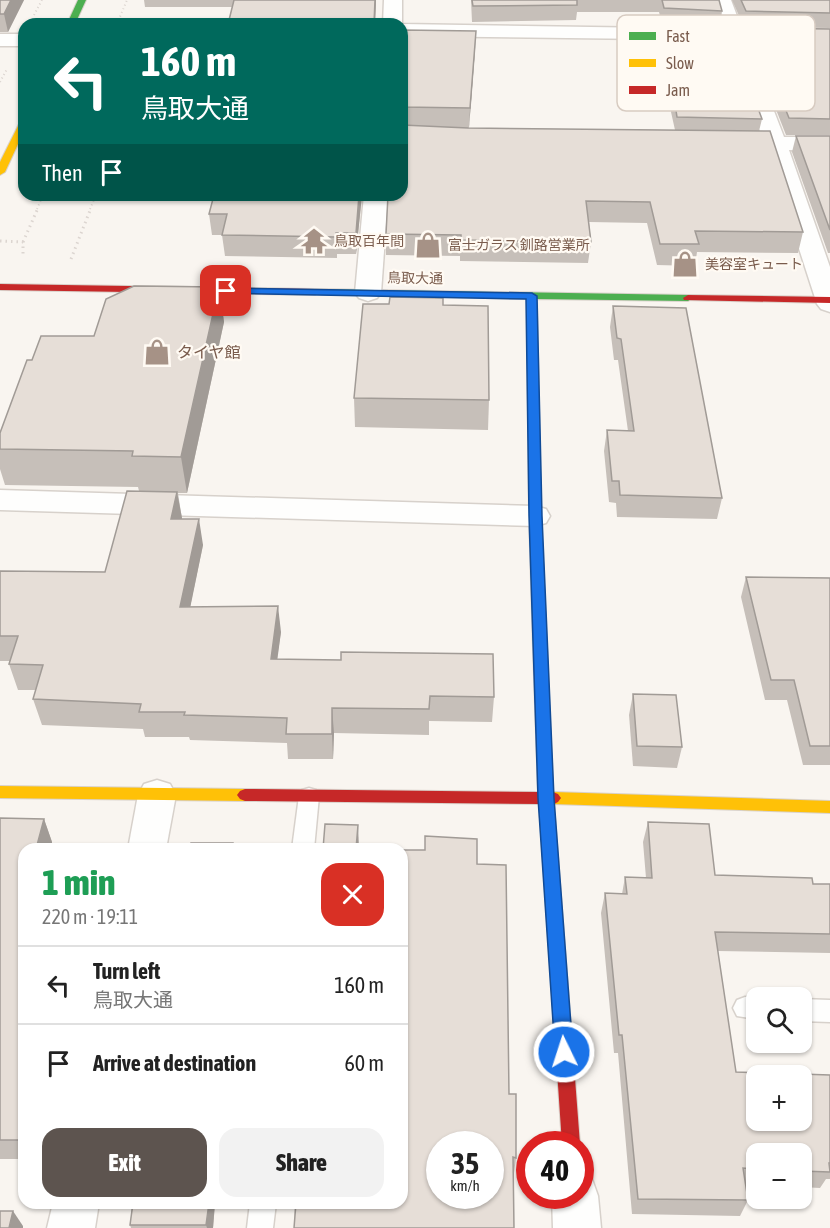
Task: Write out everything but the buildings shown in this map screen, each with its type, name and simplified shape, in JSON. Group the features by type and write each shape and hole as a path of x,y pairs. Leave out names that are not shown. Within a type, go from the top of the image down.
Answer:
{"main road":[{"path":"74,18 82,0"},
{"path":"2,165 18,134"},
{"name":"鳥取大通","path":"0,287 830,302"},
{"path":"532,296 535,516 546,798 570,1131"},
{"path":"0,792 546,798 830,807"}],"street":[{"path":"393,0 393,18"},
{"path":"722,0 728,15"},
{"path":"408,30 617,33"},
{"path":"815,36 830,36"},
{"path":"0,40 18,40"},
{"path":"764,111 830,302"},
{"path":"706,142 830,144"},
{"path":"368,293 376,201"},
{"path":"0,500 535,516"},
{"path":"148,843 157,795"},
{"path":"71,1228 75,1209"},
{"path":"576,1209 577,1228"}],"lane":[{"path":"304,843 309,796"},
{"path":"812,1012 829,1014"},
{"path":"260,1228 262,1209"}],"path":[{"path":"34,16 42,0"},
{"path":"120,18 127,0"},
{"path":"23,242 40,201"},
{"path":"63,259 71,259 94,201"}],"traffic: fast":[{"path":"74,18 82,0"},
{"path":"315,292 688,298"},
{"path":"532,296 535,516 540,648"}],"traffic: slow":[{"path":"0,172 18,134"},
{"path":"0,792 245,795"},
{"path":"553,798 830,807"}],"traffic: jam":[{"path":"0,287 315,292"},
{"path":"688,298 830,300"},
{"path":"540,648 546,798 570,1131"},
{"path":"245,795 553,798"}],"place":[{"name":"鳥取百年間","path":"314,241"},
{"name":"富士ガラス 釧路営業所","path":"428,245"},
{"name":"美容室キュート","path":"685,264"},
{"name":"タイヤ館","path":"157,352"}],"route":[{"path":"226,291 532,296 535,516 546,798 564,1052"}]}
